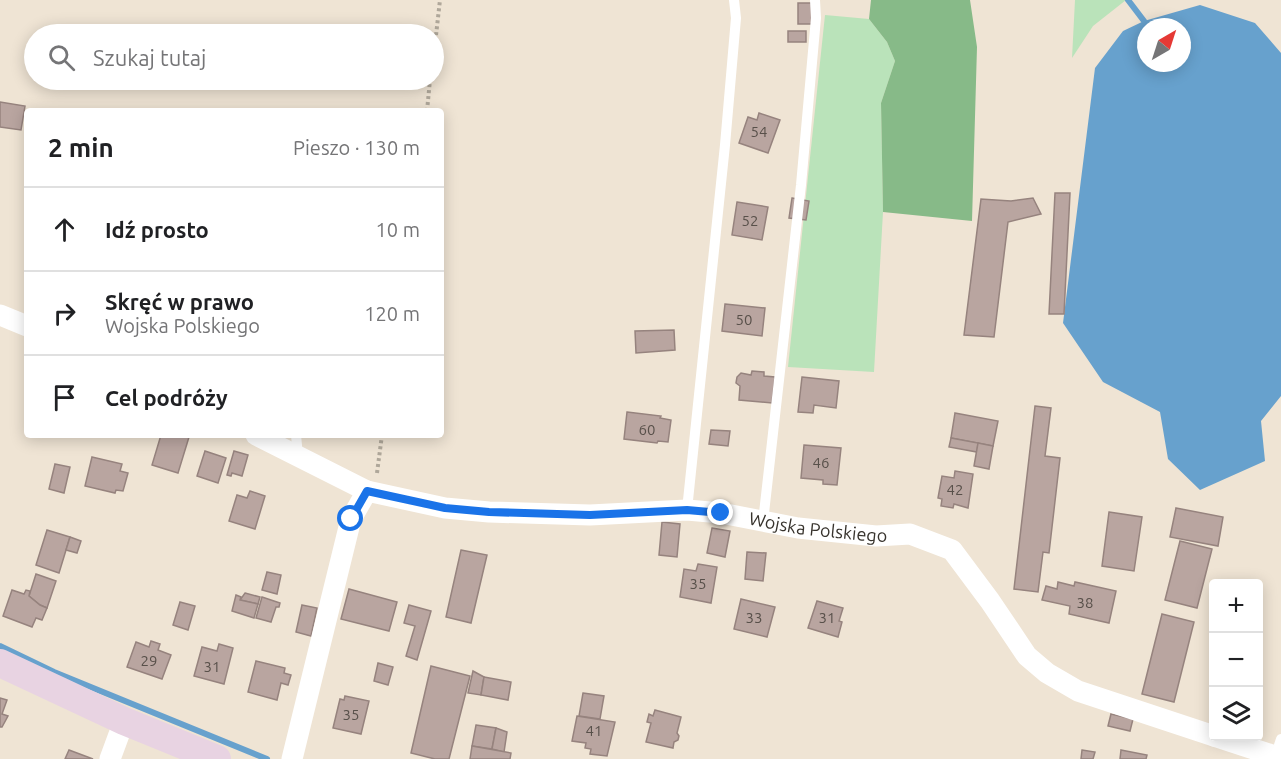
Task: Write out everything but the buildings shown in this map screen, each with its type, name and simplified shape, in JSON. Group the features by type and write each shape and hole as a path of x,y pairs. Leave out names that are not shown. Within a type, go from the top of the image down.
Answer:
{"street":[{"path":"0,315 24,325"},
{"name":"Wojska Polskiego","path":"268,438 297,445 367,491 445,508 489,512 590,515 687,510 721,513 798,528 876,536 910,534 952,550 1027,656 1047,672 1078,691 1209,734"},
{"path":"292,759 351,519 367,491"},
{"path":"0,663 206,757"},
{"path":"110,759 124,721"},
{"name":"Wojska Polskiego","path":"1236,741 1279,751"}],"lane":[{"path":"687,510 725,145 736,18 734,0"},
{"path":"764,522 801,185 816,0"}],"path":[{"path":"437,24 440,0"},
{"path":"427,108 429,90"},
{"path":"367,491 376,481 382,438"}],"green space":[{"path":"871,0 970,0 977,47 972,221 883,212 881,103 895,61 887,42 869,19"},
{"path":"1075,0 1126,0 1093,26 1072,58"},
{"path":"825,15 869,19 887,42 895,61 881,103 883,212 874,372 788,367"}],"water":[{"path":"1200,5 1255,23 1281,53 1281,396 1261,421 1265,461 1200,490 1168,459 1160,412 1103,382 1063,323 1095,68 1123,31 1137,24 1137,72 1191,72 1191,18 1154,18"}],"waterway":[{"path":"1128,0 1142,18"},
{"path":"0,646 54,672 267,759"}],"route":[{"path":"351,519 367,491 445,508 521,514 590,515 687,510 721,513"}]}
